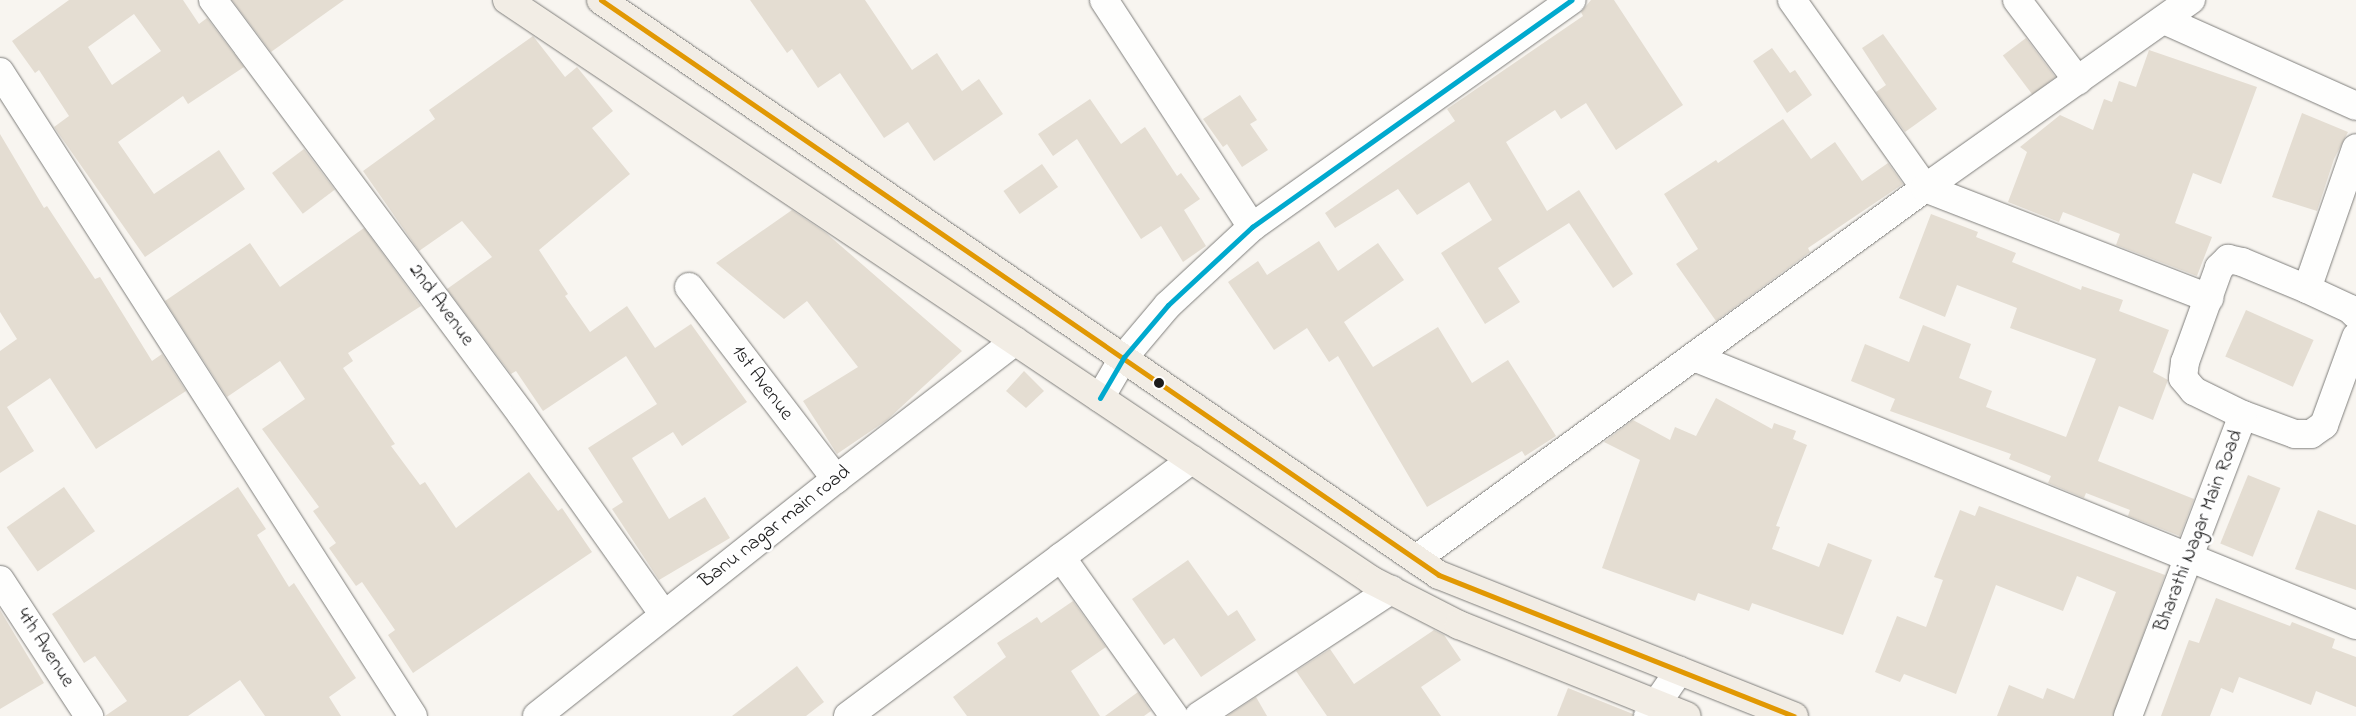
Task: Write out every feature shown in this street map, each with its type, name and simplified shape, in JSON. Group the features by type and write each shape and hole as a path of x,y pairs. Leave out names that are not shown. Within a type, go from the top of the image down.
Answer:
{"main road":[{"path":"507,0 1371,580 1459,625 1653,710 1687,716"},
{"path":"601,0 1124,357 1439,575 1794,716"}],"street":[{"name":"2nd Avenue","path":"213,0 516,407 664,615"},
{"path":"1104,0 1252,227"},
{"path":"1100,398 1124,357 1168,305 1252,227 1572,0"},
{"path":"1792,0 1925,188 2209,298"},
{"path":"2017,0 2078,81"},
{"path":"1416,559 1925,188 2191,0"},
{"path":"2164,20 2356,106"},
{"path":"0,72 370,653 413,716"},
{"path":"2356,148 2307,289 2350,309 2356,315"},
{"name":"Bharathi Nagar Main Road","path":"2128,716 2243,415 2194,391 2183,378 2185,362 2219,268 2228,259 2242,262 2307,289"},
{"name":"1st Avenue","path":"689,287 836,478"},
{"name":"Banu nagar main road","path":"537,716 836,478 1016,341"},
{"path":"2243,415 2295,434 2311,434 2324,425 2354,348"},
{"path":"1694,357 2188,559 2356,625"},
{"path":"848,716 1192,460"},
{"path":"1061,557 1174,716"},
{"name":"4th Avenue","path":"0,580 89,716"},
{"path":"1199,716 1392,590"},
{"path":"1653,710 1678,671"}],"building":[{"path":"69,0 183,0 199,24 207,18 244,67 188,104 183,96 118,142 154,194 219,150 245,189 145,257 54,127 69,116 39,70 35,73 12,41","holes":["134,14 161,51 112,85 88,47"]},
{"path":"232,0 344,0 271,52"},
{"path":"750,0 865,0 912,70 937,53 962,91 979,79 1003,114 934,161 908,122 884,138 840,73 818,88 792,49 787,53"},
{"path":"1591,0 1614,0 1683,105 1616,150 1586,103 1561,119 1555,110 1506,142 1547,211 1579,190 1633,274 1613,288 1569,223 1498,268 1520,302 1485,324 1441,253 1492,220 1469,182 1417,215 1398,189 1335,228 1325,213 1455,121 1447,109 1583,16 1581,12"},
{"path":"1883,34 1937,109 1905,132 1876,92 1886,85 1862,48"},
{"path":"533,36 565,77 577,67 613,111 592,128 630,174 539,250 568,294 565,296 590,332 627,306 655,348 691,324 747,402 682,446 673,432 632,458 669,519 705,497 730,538 659,580 612,509 623,502 588,448 657,404 626,356 543,411 516,371 511,374 447,289 492,257 462,221 419,251 363,171 435,119 429,110"},
{"path":"2026,38 2055,77 2032,95 2003,55"},
{"path":"1772,48 1790,73 1795,70 1812,95 1787,113 1753,61"},
{"path":"2149,50 2257,87 2221,184 2193,173 2175,223 2212,237 2197,276 2116,245 2120,234 2063,212 2059,222 2008,202 2027,152 2020,147 2060,115 2093,130 2104,99 2112,102 2119,81 2136,87"},
{"path":"1240,95 1257,120 1250,124 1268,150 1242,167 1227,144 1223,147 1203,119"},
{"path":"1090,99 1121,144 1145,127 1177,176 1181,173 1200,199 1184,210 1206,246 1183,262 1161,226 1141,239 1077,139 1053,156 1038,134"},
{"path":"2302,113 2348,132 2334,159 2317,211 2272,197"},
{"path":"1783,119 1811,159 1835,142 1862,181 1888,163 1903,184 1808,248 1810,252 1716,321 1676,264 1698,249 1664,194 1716,160 1718,163"},
{"path":"0,134 44,208 47,206 95,279 100,277 152,361 162,354 186,391 96,449 50,378 7,407 34,451 0,473 0,351 17,339 0,312"},
{"path":"304,149 335,190 303,214 272,173"},
{"path":"1042,164 1058,187 1020,214 1003,191"},
{"path":"792,210 826,233 962,351 887,420 837,454 803,401 858,367 807,301 784,319 716,263"},
{"path":"1931,214 1978,232 1976,237 2016,253 2012,262 2081,290 2082,286 2123,300 2119,311 2169,330 2153,372 2168,380 2153,420 2119,406 2098,461 2194,499 2180,536 2128,516 2130,510 2086,493 2084,498 2048,483 2051,476 2009,459 2011,454 1890,411 1895,399 1851,381 1865,344 1909,362 1923,325 1971,344 1959,378 1992,391 1986,407 2066,437 2096,359 2010,328 2017,308 1957,285 1945,317 1899,298"},
{"path":"364,228 421,306 348,353 353,361 343,368 395,444 391,446 420,485 425,482 456,528 529,472 558,511 562,508 592,552 413,673 388,635 395,630 362,582 356,586 329,548 336,543 313,511 319,507 262,429 305,399 280,361 227,397 165,301 250,243 280,287"},
{"path":"1319,241 1338,271 1378,243 1404,280 1344,322 1373,367 1438,327 1472,383 1508,360 1556,436 1525,456 1522,451 1427,507 1338,356 1329,362 1307,328 1274,350 1228,282 1258,261 1267,275"},
{"path":"2246,310 2314,340 2293,387 2225,357"},
{"path":"1024,371 1044,391 1026,408 1006,391"},
{"path":"1716,398 1772,429 1774,423 1796,431 1793,439 1807,445 1776,526 1780,527 1772,549 1819,567 1828,543 1872,560 1843,635 1752,603 1749,611 1698,593 1695,601 1602,568 1640,460 1604,442 1633,420 1670,440 1675,427 1696,436"},
{"path":"2248,475 2280,488 2253,557 2220,544"},
{"path":"64,487 95,531 38,571 7,527"},
{"path":"238,487 266,529 257,535 289,587 294,583 356,678 329,697 341,716 265,716 240,680 188,716 105,716 127,701 95,656 84,663 52,614"},
{"path":"1979,506 2165,575 2113,716 1997,716 2009,685 2043,699 2047,688 2074,699 2116,592 2077,576 2063,611 1996,585 1956,694 1904,674 1900,682 1875,672 1897,616 1926,627 1943,580 1934,577 1960,510 1975,516"},
{"path":"2318,510 2356,525 2356,590 2295,569"},
{"path":"1188,560 1228,616 1237,610 1256,640 1201,677 1174,638 1164,645 1132,599"},
{"path":"2216,598 2290,626 2292,622 2335,639 2332,648 2356,657 2356,707 2316,691 2311,705 2239,677 2233,693 2221,688 2210,716 2161,716 2189,640 2199,643"},
{"path":"1073,601 1106,647 1071,671 1100,716 967,716 953,697 1006,657 997,643 1037,617 1041,623"},
{"path":"0,610 44,683 0,709"},
{"path":"1434,630 1444,635 1461,660 1421,687 1441,716 1327,716 1296,671 1330,649 1354,684"},
{"path":"797,666 824,702 806,716 732,716"},
{"path":"1568,688 1633,714 1633,716 1557,716"},
{"path":"1138,692 1151,711 1144,716 1105,716"},
{"path":"1256,697 1267,716 1227,716"}],"transit line":[{"path":"601,0 1439,575 1794,716"},
{"path":"1100,398 1124,357 1168,305 1252,227 1572,0"}]}
